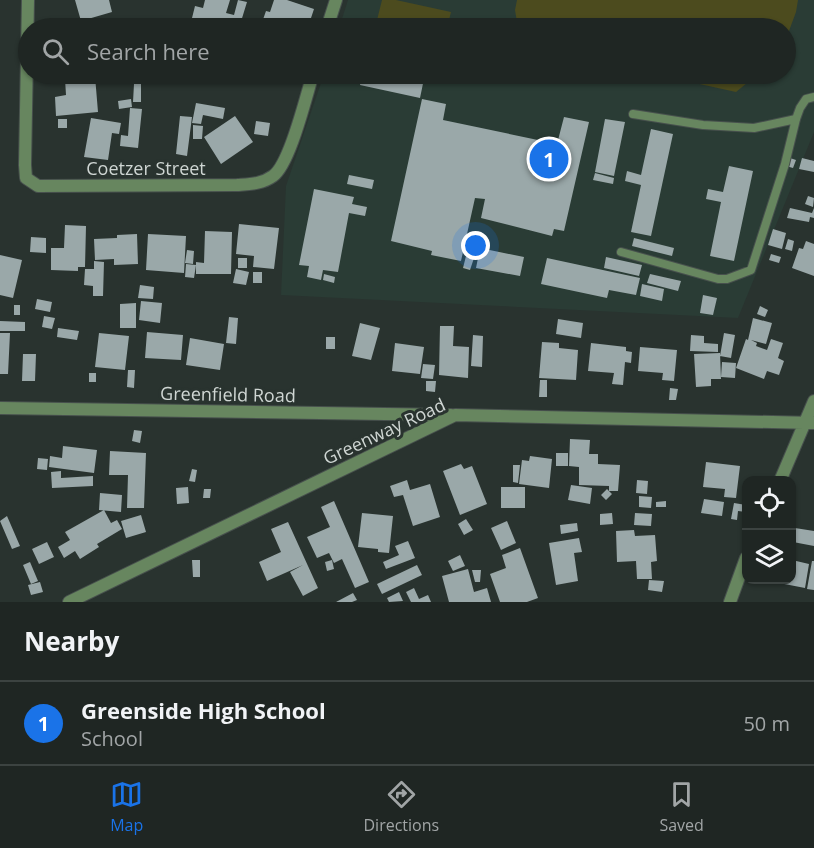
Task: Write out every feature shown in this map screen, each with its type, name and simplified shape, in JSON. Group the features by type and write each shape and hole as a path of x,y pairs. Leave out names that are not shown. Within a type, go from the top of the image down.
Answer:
{"street":[{"name":"Coetzer Street","path":"28,0 28,18"},
{"path":"330,18 336,0"},
{"name":"Coetzer Street","path":"26,84 25,174 28,181 38,186 54,186 237,185 265,181 275,175 285,159 310,84"},
{"path":"782,476 810,423 814,401"},
{"name":"Greenfield Road","path":"0,408 455,415"},
{"name":"Greenway Road","path":"69,602 455,415 810,423"},
{"path":"730,602 742,571"}],"lane":[{"path":"621,252 718,279 727,279 751,270 785,164 800,108 807,99 814,97"},
{"path":"633,114 703,125 754,128 796,119"}],"shaded area":[{"path":"348,0 814,0 814,132 738,318 281,295 286,186 321,84 796,84 796,18 342,18"},
{"path":"382,0 396,0 451,12 450,18 378,18"},
{"path":"517,0 798,0 794,18 516,18"},
{"path":"700,84 746,84 736,92"}],"building":[{"path":"75,0 109,0 112,12 91,18 80,18"},
{"path":"205,0 230,0 226,13 234,15 238,0 247,2 242,18 192,18 195,6 203,8"},
{"path":"274,0 287,0 314,9 311,18 264,18 266,11 270,12"},
{"path":"65,84 96,84 98,112 56,116 55,97 66,95"},
{"path":"134,84 141,84 141,102 133,102"},
{"path":"360,84 423,84 420,98"},
{"path":"131,99 132,107 119,109 118,101"},
{"path":"422,99 446,104 443,120 557,144 564,117 589,122 564,231 554,229 552,236 481,218 485,199 475,198 461,261 431,255 432,251 391,241"},
{"path":"196,103 225,108 223,119 203,115 201,124 192,123"},
{"path":"130,108 142,109 138,148 120,146 121,135 128,136"},
{"path":"180,116 192,117 187,156 176,154"},
{"path":"235,116 253,142 221,164 204,137"},
{"path":"91,118 121,123 119,134 112,133 108,160 84,157"},
{"path":"58,119 67,119 67,128 58,128"},
{"path":"605,119 625,122 614,176 595,172"},
{"path":"256,121 270,123 268,136 254,134"},
{"path":"193,125 203,126 202,139 193,139"},
{"path":"651,129 673,134 651,236 631,232 641,185 625,181 627,171 641,175"},
{"path":"790,158 796,160 793,168 786,166"},
{"path":"802,158 814,161 814,172 799,169"},
{"path":"729,166 753,171 734,261 710,256 721,202 706,199 708,189 723,192"},
{"path":"595,173 614,178 613,184 593,180"},
{"path":"349,175 374,180 372,189 347,184"},
{"path":"314,189 354,197 352,204 367,207 365,216 349,213 338,272 323,270 321,280 307,277 309,266 299,265"},
{"path":"808,196 814,198 813,207 805,204"},
{"path":"790,208 812,213 814,208 814,218 810,217 809,222 787,218"},
{"path":"239,224 279,228 274,269 253,267 254,256 236,254"},
{"path":"65,225 86,226 85,267 78,267 78,271 51,270 51,248 64,248"},
{"path":"773,229 786,233 782,249 768,245"},
{"path":"205,231 232,232 231,274 196,274 196,262 204,263"},
{"path":"137,234 138,264 114,265 114,259 95,260 94,239"},
{"path":"148,234 186,236 184,273 146,270"},
{"path":"31,237 46,238 46,253 30,252"},
{"path":"634,238 674,248 672,256 632,246"},
{"path":"788,239 794,241 792,251 785,249"},
{"path":"806,241 814,244 814,276 792,268 799,248 803,249"},
{"path":"480,248 524,257 520,276 476,268"},
{"path":"187,250 194,251 193,264 185,263"},
{"path":"771,254 781,257 779,263 769,260"},
{"path":"0,255 22,260 13,298 0,295"},
{"path":"466,256 474,258 470,270 463,268"},
{"path":"606,257 642,265 639,276 604,268"},
{"path":"238,258 247,258 247,268 238,268"},
{"path":"547,258 640,278 636,295 609,290 607,298 541,284"},
{"path":"94,261 104,262 103,296 93,296 93,286 84,285 85,269 94,269"},
{"path":"186,264 196,265 194,278 185,277"},
{"path":"236,269 249,272 246,285 233,283"},
{"path":"253,272 262,272 262,283 253,283"},
{"path":"324,274 335,277 334,283 323,280"},
{"path":"650,274 681,281 678,291 647,283"},
{"path":"642,284 664,289 662,301 640,296"},
{"path":"140,285 154,287 153,299 138,298"},
{"path":"703,295 717,298 713,315 700,313"},
{"path":"37,299 52,302 50,312 35,309"},
{"path":"141,301 162,303 160,323 139,320"},
{"path":"136,303 136,328 120,328 120,304"},
{"path":"14,305 20,305 20,315 14,315"},
{"path":"760,306 768,310 765,317 757,314"},
{"path":"44,316 55,318 52,329 42,327"},
{"path":"229,317 238,318 236,344 226,343"},
{"path":"753,318 772,323 766,344 751,340 757,343 756,346 767,350 771,339 783,343 778,358 784,361 779,375 767,371 764,379 736,368 746,339 748,340"},
{"path":"558,319 583,323 581,338 556,334"},
{"path":"0,321 25,322 25,331 0,331"},
{"path":"360,323 380,328 371,360 352,356"},
{"path":"440,326 454,326 453,346 469,347 468,378 439,375"},
{"path":"58,328 79,331 77,340 57,337"},
{"path":"147,332 183,335 181,360 145,358"},
{"path":"0,333 10,333 8,374 0,374"},
{"path":"99,333 129,336 125,370 95,367"},
{"path":"724,333 735,335 731,358 720,356"},
{"path":"473,335 483,336 482,367 471,366"},
{"path":"691,335 704,336 704,343 718,344 718,352 690,351"},
{"path":"326,337 335,337 335,349 326,349"},
{"path":"190,338 224,344 220,370 186,365"},
{"path":"542,342 559,343 559,348 578,350 576,380 539,378"},
{"path":"395,343 424,347 420,374 392,371"},
{"path":"591,343 626,347 626,351 632,352 631,363 625,362 623,385 612,384 614,373 588,371"},
{"path":"640,347 677,350 674,381 662,380 663,373 638,371"},
{"path":"720,353 721,379 711,379 711,386 696,387 694,354"},
{"path":"23,354 36,354 35,381 22,381"},
{"path":"722,362 736,363 735,378 721,377"},
{"path":"423,364 435,365 433,379 421,378"},
{"path":"128,370 135,370 134,388 127,387"},
{"path":"89,373 96,373 96,382 89,382"},
{"path":"540,380 547,380 547,397 539,397"},
{"path":"426,381 436,381 435,392 426,391"},
{"path":"670,388 678,389 676,400 669,400"},
{"path":"134,430 142,431 140,443 132,441"},
{"path":"570,439 590,440 589,454 598,454 598,464 620,465 618,491 609,491 609,486 579,485 579,467 569,466"},
{"path":"63,446 97,450 94,473 49,467 50,456 62,458"},
{"path":"110,451 146,453 144,508 127,508 128,475 109,475"},
{"path":"556,453 568,453 568,466 556,466"},
{"path":"530,456 552,459 549,488 519,484 522,460 529,461"},
{"path":"38,458 48,459 47,470 37,469"},
{"path":"706,462 740,466 736,498 724,497 725,489 703,487"},
{"path":"461,464 464,469 472,466 487,504 460,515 443,471"},
{"path":"513,465 520,465 518,483 513,482"},
{"path":"192,469 197,470 195,482 189,481"},
{"path":"61,471 61,478 93,476 93,486 52,488 51,472"},
{"path":"407,480 410,490 430,484 440,517 413,526 403,495 394,497 390,486"},
{"path":"637,480 648,481 647,494 636,493"},
{"path":"571,485 592,488 590,504 568,500"},
{"path":"188,487 189,503 177,504 176,488"},
{"path":"501,487 525,487 525,508 501,508"},
{"path":"204,489 211,489 210,498 203,498"},
{"path":"607,489 612,494 606,500 601,495"},
{"path":"100,493 122,495 121,512 99,510"},
{"path":"639,496 652,497 651,508 639,507"},
{"path":"704,499 724,502 722,516 701,513"},
{"path":"334,501 369,582 355,588 342,559 334,563 329,553 317,558 307,537 330,527 321,507"},
{"path":"666,501 666,507 656,507 656,502"},
{"path":"734,503 742,504 742,512 738,511 737,520 731,519"},
{"path":"104,510 111,523 117,520 122,529 97,544 99,547 80,559 75,551 64,558 58,547 70,540 65,532"},
{"path":"362,513 393,516 389,553 378,552 378,549 358,547"},
{"path":"612,513 613,524 600,525 600,514"},
{"path":"635,513 652,514 651,526 634,525"},
{"path":"141,515 146,532 126,538 121,521"},
{"path":"7,516 20,546 12,549 0,521"},
{"path":"466,519 473,530 464,535 458,524"},
{"path":"507,521 516,543 501,550 491,528"},
{"path":"288,522 318,588 303,596 290,572 303,565 267,581 259,562 281,552 271,529"},
{"path":"577,523 578,531 561,534 560,525"},
{"path":"796,528 814,531 814,546 796,543"},
{"path":"634,530 635,536 655,535 657,561 651,562 652,579 637,579 636,561 617,562 616,531"},
{"path":"579,538 582,552 574,553 578,581 556,585 549,543"},
{"path":"408,541 415,558 386,569 383,562 399,555 395,546"},
{"path":"47,542 54,557 39,564 32,549"},
{"path":"520,548 538,598 527,602 500,602 490,574 506,568 502,555"},
{"path":"460,555 465,566 453,571 448,561"},
{"path":"192,560 200,560 200,577 193,577"},
{"path":"332,560 334,569 327,571 325,562"},
{"path":"796,561 809,564 805,588 784,584 796,584"},
{"path":"812,561 814,561 814,590 807,589"},
{"path":"30,562 38,581 31,584 23,565"},
{"path":"417,565 422,575 382,594 377,584"},
{"path":"468,569 474,592 487,588 491,602 449,602 442,576"},
{"path":"472,570 481,570 480,582 475,582"},
{"path":"649,580 664,581 662,592 648,590"},
{"path":"40,582 43,592 31,595 28,585"},
{"path":"414,588 419,599 428,595 431,602 411,602 406,592"},
{"path":"399,592 403,601 389,602 387,598"},
{"path":"353,593 357,600 336,602"}],"place":[{"name":"Greenside High School","path":"549,159"}]}
